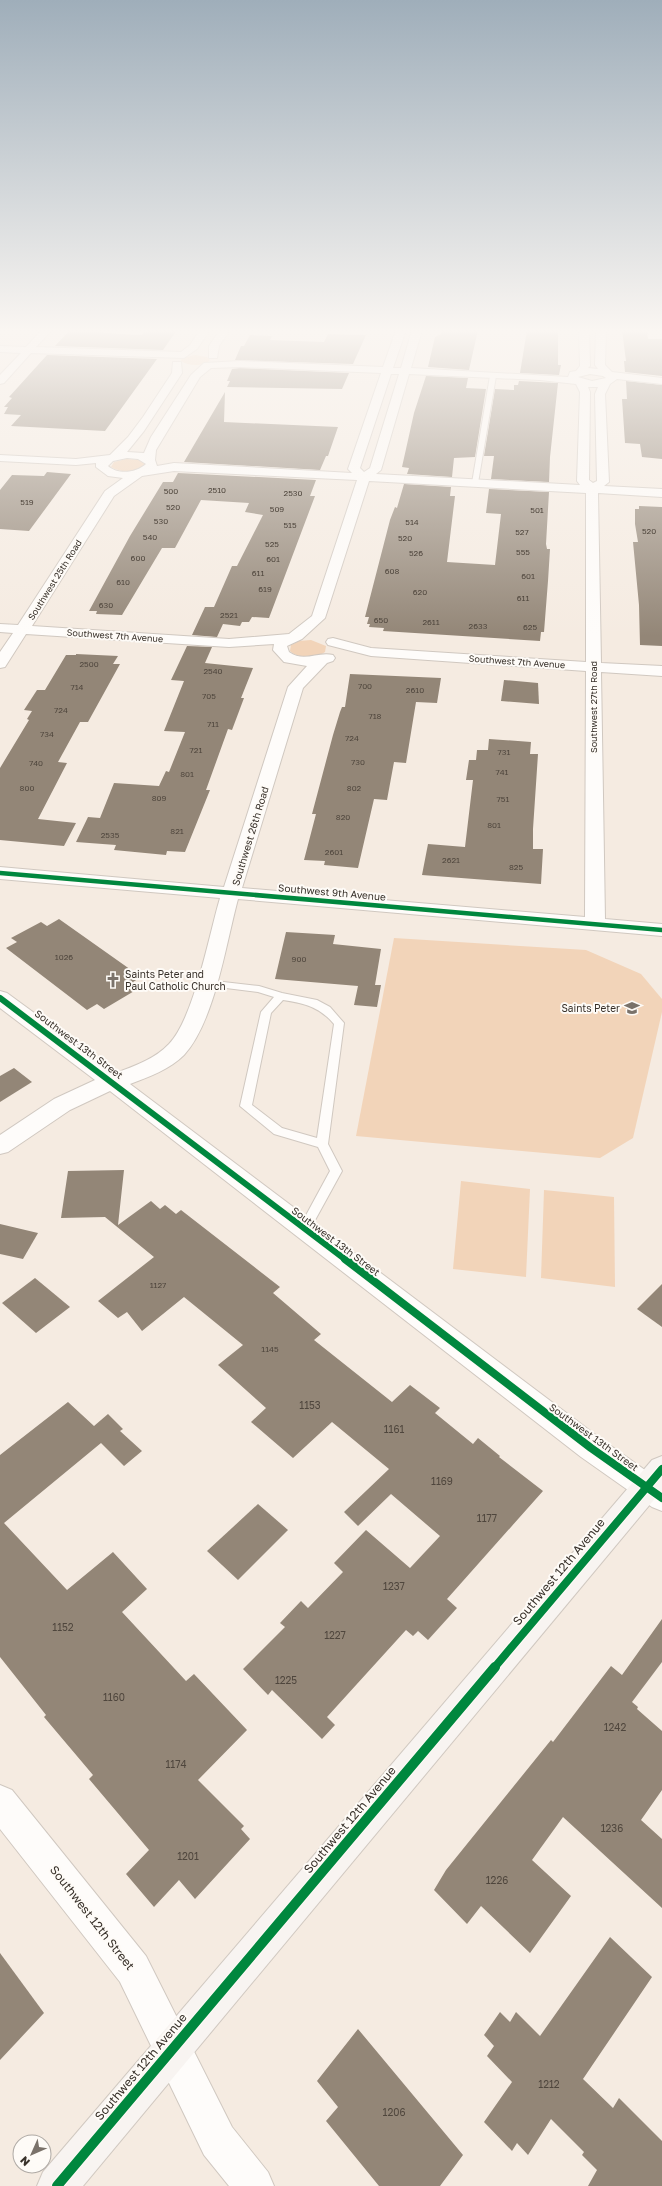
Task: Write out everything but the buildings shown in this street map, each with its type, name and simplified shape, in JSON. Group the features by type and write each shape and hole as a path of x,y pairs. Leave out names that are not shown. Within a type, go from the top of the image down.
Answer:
{"main road":[{"name":"Southwest 12th Avenue","path":"57,2186 172,2048 657,1484"}],"street":[{"path":"108,494 107,487 110,479 102,464 127,447 138,432"},
{"path":"140,472 152,465 150,460 150,450 160,432"},
{"path":"364,477 354,469 366,432"},
{"path":"326,659 337,650 324,638 318,618 364,477 375,470 386,432"},
{"name":"Southwest 27th Road","path":"584,432 583,481 592,489 595,924"},
{"path":"592,489 603,482 601,432"},
{"path":"0,458 76,462 134,456 174,467"},
{"path":"76,462 121,474 174,467 662,493"},
{"name":"Southwest 25th Road","path":"0,664 108,494 140,472"},
{"path":"296,687 285,657 280,650 280,645 318,618"},
{"name":"Southwest 7th Avenue","path":"0,628 229,643 291,638 324,638 371,652 662,671"},
{"name":"Southwest 7th Avenue","path":"229,643 300,662 371,652"},
{"name":"Southwest 26th Road","path":"0,1146 69,1101 112,1081 150,1068 176,1051 189,1033 206,983 232,893 296,687 326,659"},
{"name":"Southwest 9th Avenue","path":"0,873 662,930"},
{"name":"Southwest 13th Street","path":"0,998 112,1081 304,1230 591,1448 657,1484"},
{"name":"Southwest 12th Street","path":"0,1802 133,1969 218,2142 254,2186"}],"lane":[{"path":"475,483 484,432"},
{"path":"206,983 259,989 281,996 311,1001 330,1010 339,1023 322,1144 336,1171 304,1230"},
{"path":"281,996 266,1012 246,1106 278,1131 322,1144"}],"shaded area":[{"path":"126,459 139,460 145,464 138,469 129,471 111,467 114,462"},
{"path":"311,640 326,646 325,652 317,656 303,657 290,651 291,645 299,641"},
{"path":"394,938 586,950 641,974 662,999 662,1012 633,1138 600,1158 356,1136"},
{"path":"461,1181 530,1189 526,1277 453,1269"},
{"path":"544,1190 614,1197 615,1287 541,1278"}],"cycle path":[{"path":"0,873 662,930"},
{"path":"0,998 112,1081 591,1448 662,1498"},
{"path":"57,2186 662,1469"}],"place":[{"name":"Saints Peter and Paul Catholic Church","path":"113,980"},
{"name":"Saints Peter","path":"632,1008"}]}
